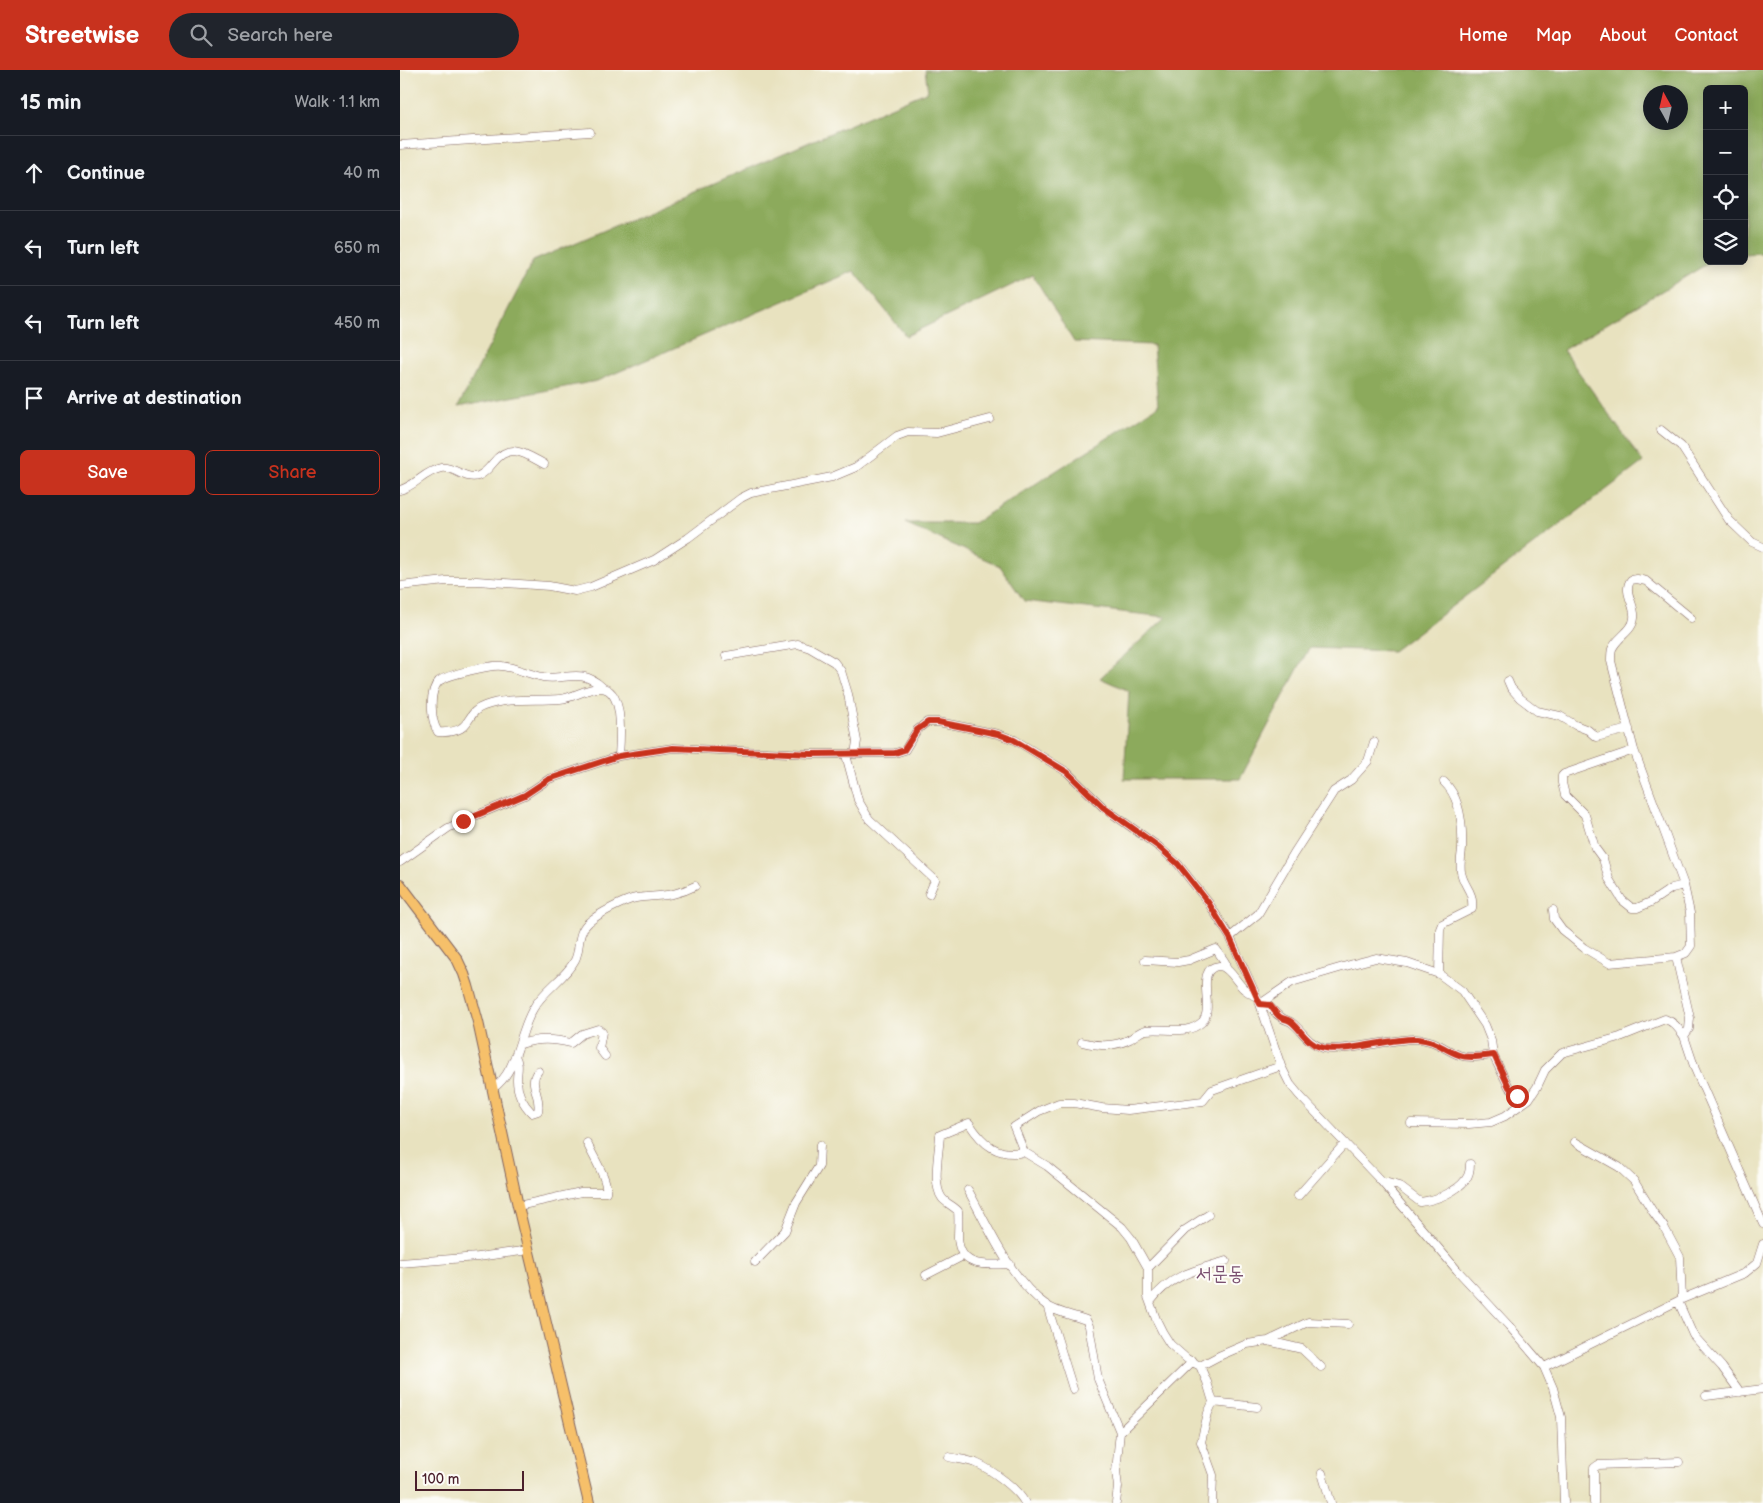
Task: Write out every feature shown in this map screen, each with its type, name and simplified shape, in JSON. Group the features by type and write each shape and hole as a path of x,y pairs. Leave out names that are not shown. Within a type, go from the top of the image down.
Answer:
{"main road":[{"path":"400,884 457,960 464,974 478,1022 518,1206 589,1503"}],"street":[{"path":"400,144 590,132"},
{"path":"400,586 476,580 549,586 575,591 591,587 654,560 688,538 741,498 751,494 832,477 856,467 897,436 908,432 937,433 990,419"},
{"path":"1661,430 1681,446 1729,520 1752,542 1763,548"},
{"path":"400,490 407,488 436,470 444,468 469,477 479,476 496,459 512,450 523,453 544,464"},
{"path":"1553,910 1554,919 1562,930 1591,953 1609,963 1676,957 1686,953 1692,946 1690,913 1684,885 1634,750 1610,661 1612,650 1629,629 1634,617 1628,591 1628,584 1631,580 1646,581 1691,618"},
{"path":"726,656 798,644 810,648 834,662 841,671 850,701 857,741 855,754"},
{"path":"602,687 563,699 518,700 482,706 474,712 465,726 455,732 438,732 434,725 432,693 441,680 486,666 501,666 546,678 574,675 596,682 610,692 619,709 619,756"},
{"path":"1508,682 1511,688 1537,711 1560,716 1588,730 1596,737 1629,729"},
{"path":"400,862 448,828 525,795 549,779 619,756 673,748 846,755 895,753 904,750 917,730 928,722 938,722 998,734 1014,740 1067,772 1103,807 1159,847 1178,864 1208,902 1230,938 1258,1000 1281,1066 1290,1084 1381,1180 1457,1270 1544,1367 1553,1388 1561,1417 1564,1503"},
{"path":"1230,938 1258,914 1334,791 1351,780 1368,761 1374,742"},
{"path":"1634,750 1564,774 1562,776 1563,789 1570,801 1585,814 1595,848 1603,859 1609,879 1622,900 1632,908 1638,908 1672,888 1684,885"},
{"path":"846,755 858,800 869,819 934,880 929,894"},
{"path":"1439,974 1440,930 1442,924 1472,909 1473,900 1460,871 1462,829 1456,800 1451,789 1444,782"},
{"path":"492,1089 500,1084 505,1077 521,1044 526,1024 533,1008 576,959 578,942 588,922 622,902 637,898 678,894 695,886"},
{"path":"1145,960 1178,962 1189,960 1216,949 1225,962 1226,967 1244,989 1258,1000 1270,1005 1280,1017 1290,1021 1314,1044 1326,1049 1339,1049 1389,1040 1415,1039 1434,1041 1460,1056 1494,1055"},
{"path":"1676,957 1690,1018 1689,1029 1684,1036"},
{"path":"1258,1000 1292,982 1376,958 1407,963 1439,974 1462,991 1485,1025 1494,1055 1509,1087 1517,1096 1529,1099"},
{"path":"1082,1042 1106,1045 1126,1041 1145,1030 1182,1030 1199,1024 1206,1016 1208,1006 1206,976 1210,970 1219,966 1226,967"},
{"path":"1411,1123 1469,1124 1491,1122 1505,1116 1529,1099 1545,1070 1562,1054 1620,1037 1664,1019 1671,1021 1684,1036 1694,1069 1763,1224"},
{"path":"521,1044 534,1040 554,1040 571,1043 582,1034 598,1029 602,1032 599,1048 605,1056"},
{"path":"515,1056 518,1063 518,1090 522,1101 532,1113 538,1111 540,1103 533,1081 534,1075 538,1071"},
{"path":"1212,1503 1213,1475 1201,1442 1208,1413 1213,1402 1200,1366 1187,1359 1170,1344 1156,1319 1150,1302 1148,1268 1131,1238 1122,1227 1047,1166 1024,1152 1014,1127 1039,1111 1059,1103 1074,1103 1128,1110 1203,1101 1212,1090 1281,1066"},
{"path":"1010,1264 986,1266 973,1263 964,1256 959,1247 958,1210 944,1201 938,1192 940,1135 969,1123 977,1136 999,1152 1010,1154 1024,1152"},
{"path":"1298,1196 1345,1142"},
{"path":"1575,1142 1619,1167 1634,1181 1664,1227 1680,1257 1680,1300 1693,1335 1722,1367 1740,1392"},
{"path":"518,1206 581,1192 606,1192 607,1188 602,1174 586,1143"},
{"path":"755,1262 784,1231 796,1202 820,1166 820,1145"},
{"path":"1381,1180 1398,1186 1420,1202 1426,1201 1440,1197 1458,1187 1467,1179 1470,1164"},
{"path":"968,1190 1019,1278 1047,1306 1086,1320 1089,1326 1098,1379 1120,1432 1116,1471 1118,1487 1116,1503"},
{"path":"1148,1268 1185,1230 1208,1215"},
{"path":"1544,1367 1680,1300 1745,1273 1757,1263 1763,1244"},
{"path":"400,1264 478,1258 529,1250"},
{"path":"926,1275 964,1256"},
{"path":"1150,1302 1174,1279 1192,1271 1226,1261"},
{"path":"1047,1306 1073,1389"},
{"path":"1200,1366 1247,1344 1268,1341 1308,1322 1348,1324"},
{"path":"1268,1341 1302,1349 1321,1367"},
{"path":"1120,1432 1193,1361"},
{"path":"1706,1396 1763,1389"},
{"path":"1213,1402 1257,1406"},
{"path":"949,1457 976,1463 1002,1479 1021,1496 1025,1503"},
{"path":"1594,1503 1594,1468 1598,1465 1678,1462"},
{"path":"1322,1473 1331,1503"}],"green space":[{"path":"925,70 1763,70 1763,253 1748,254 1748,85 1703,85 1703,265 1705,265 1563,350 1643,462 1393,651 1309,648 1240,779 1124,779 1129,691 1100,678 1166,617 1024,601 1000,566 905,523 974,523 1158,406 1153,345 1074,342 1033,275 906,336 854,271 597,381 458,407 533,261 928,91"}],"district":[{"name":"서문동","path":"1220,1274"}],"route":[{"path":"463,821 532,792 549,779 619,756 673,748 846,755 895,753 904,750 917,730 928,722 938,722 998,734 1014,740 1067,772 1103,807 1159,847 1178,864 1208,902 1230,938 1260,1004 1270,1005 1280,1017 1290,1021 1314,1044 1326,1049 1339,1049 1389,1040 1415,1039 1434,1041 1460,1056 1494,1055 1509,1087 1517,1096"}]}
